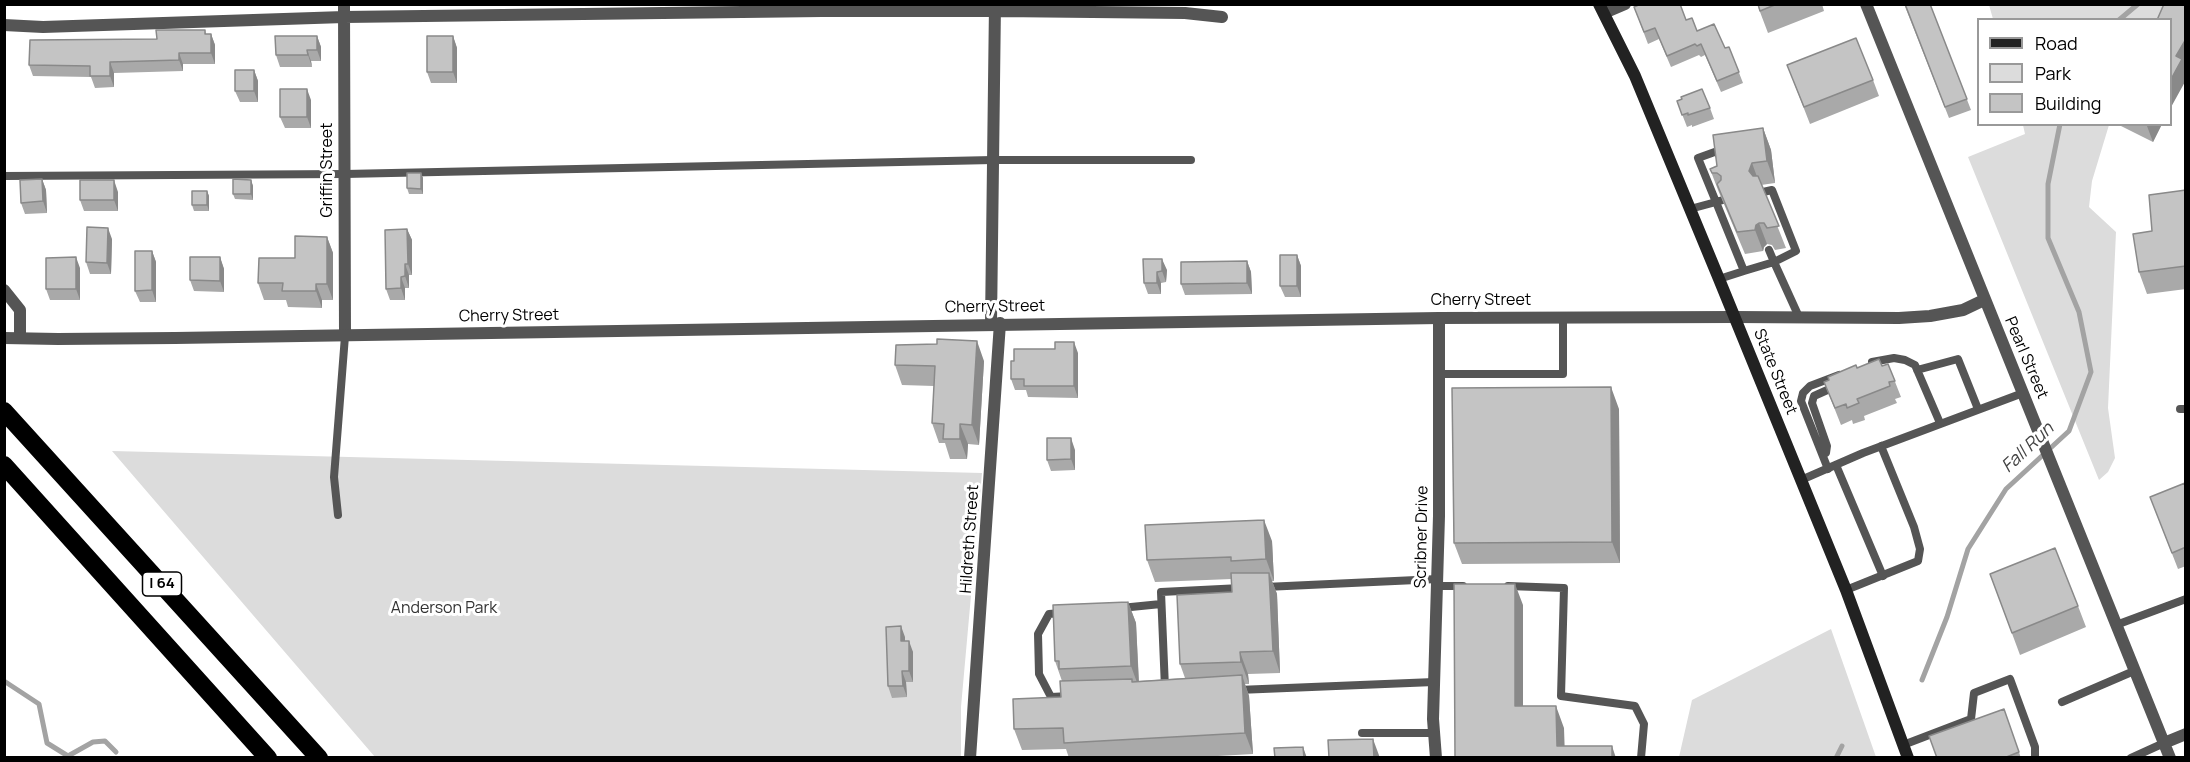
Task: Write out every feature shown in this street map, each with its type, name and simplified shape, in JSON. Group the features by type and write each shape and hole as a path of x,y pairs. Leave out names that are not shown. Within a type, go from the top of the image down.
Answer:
{"highway":[{"name":"I 64","path":"4,411 319,758"},
{"name":"I 64","path":"4,465 268,758"}],"main road":[{"name":"State Street","path":"1601,9 1635,76 1719,279 1846,590 1908,758"}],"street":[{"path":"1601,9 1625,4"},
{"name":"Pearl Street","path":"1866,4 2170,758"},
{"path":"4,25 43,27 344,11 995,8 1185,13 1222,17"},
{"name":"Hildreth Street","path":"970,758 996,323 993,160 995,8"},
{"name":"Griffin Street","path":"344,11 345,336"},
{"path":"4,290 20,310 20,338"},
{"name":"Cherry Street","path":"4,338 345,336 996,323 1439,318 1734,316 1899,318 1930,316 1964,310 1984,300"},
{"name":"Scribner Drive","path":"1436,758 1434,682 1438,583 1439,318"},
{"path":"2164,743 2186,734"}],"lane":[{"path":"1729,147 1698,158 1719,201 1744,271"},
{"path":"4,176 345,174 993,160 1191,160"},
{"path":"1719,279 1774,262 1796,251 1772,190 1763,192"},
{"path":"1690,209 1719,201"},
{"path":"1769,250 1798,317"},
{"path":"1439,375 1563,374 1563,317"},
{"path":"338,515 334,477 345,336"},
{"path":"1864,365 1894,358 1915,365 1940,423"},
{"path":"1917,370 1958,359 1978,409"},
{"path":"1828,469 1801,401 1803,393 1810,386 1847,372"},
{"path":"1801,480 1881,446 2023,393"},
{"path":"1846,590 1918,561 1920,549 1914,527 1881,446"},
{"path":"1836,465 1883,576"},
{"path":"1165,693 1161,592 1438,583 1470,586"},
{"path":"1505,586 1564,588 1561,696 1635,706 1644,724 1641,758"},
{"path":"2116,625 2186,599"},
{"path":"1116,608 1161,604"},
{"path":"1071,612 1049,614 1038,634 1039,674 1051,697 1074,696"},
{"path":"2062,702 2134,671"},
{"path":"1903,745 1971,719 1974,693 2010,679 2035,747 2035,758"},
{"path":"1228,690 1434,682"},
{"path":"1154,693 1175,692"},
{"path":"1362,733 1434,733"},
{"path":"2131,758 2164,743"}],"green space":[{"path":"1989,5 2176,5 2169,18 1993,18"},
{"path":"2023,126 2109,126 2092,181 2089,207 2116,232 2108,408 2115,458 2108,472 2099,480 1968,157 2025,134"},
{"name":"Anderson Park","path":"112,451 982,473 961,707 961,757 375,757"},
{"path":"1831,629 1876,757 1679,757 1692,700"}],"building":[{"path":"1641,4 1680,4 1686,20 1692,18 1697,31 1714,24 1725,48 1729,47 1739,72 1717,81 1701,44 1697,46 1695,44 1667,56 1655,28 1644,32 1634,7"},
{"path":"1758,4 1777,4 1760,11"},
{"path":"1905,4 1930,4 1967,99 1945,107"},
{"path":"2164,4 2186,4 2186,39 2176,56 2182,59 2172,77 2172,18 2158,18"},
{"path":"156,30 205,30 205,34 211,34 211,53 179,53 179,60 110,62 110,76 90,76 90,66 29,65 30,40 157,39"},
{"path":"275,36 317,36 317,50 307,50 308,55 276,55"},
{"path":"427,36 453,36 453,72 427,72"},
{"path":"1856,38 1873,80 1804,107 1787,65"},
{"path":"235,70 254,70 254,91 235,91"},
{"path":"280,89 307,89 307,117 280,117"},
{"path":"1702,89 1710,108 1682,115 1677,101 1682,99 1681,97"},
{"path":"1763,128 1767,161 1752,163 1749,171 1753,176 1758,176 1779,226 1767,228 1764,223 1759,223 1755,230 1737,232 1717,184 1721,176 1712,173 1710,169 1717,166 1713,135"},
{"path":"407,173 421,173 421,189 407,188"},
{"path":"42,179 43,201 21,203 20,180"},
{"path":"233,179 251,180 251,194 233,194"},
{"path":"80,180 114,180 114,200 80,200"},
{"path":"2186,190 2186,266 2139,272 2133,234 2152,231 2149,195"},
{"path":"192,191 207,191 207,205 192,205"},
{"path":"87,227 108,228 107,263 86,262"},
{"path":"407,229 408,264 405,264 405,276 401,277 401,288 386,289 385,230"},
{"path":"295,236 327,237 327,284 316,284 316,291 282,291 283,283 258,283 259,258 295,258"},
{"path":"135,251 152,251 152,290 135,291"},
{"path":"1280,255 1297,255 1297,286 1280,286"},
{"path":"76,257 76,289 46,289 46,258"},
{"path":"190,257 220,257 220,281 190,280"},
{"path":"1143,259 1162,259 1162,271 1157,272 1157,283 1144,283"},
{"path":"1247,261 1247,283 1181,284 1181,262"},
{"path":"937,339 977,341 972,425 960,424 960,439 943,439 944,424 932,423 935,366 895,365 896,345 937,344"},
{"path":"1055,342 1074,342 1074,386 1024,386 1024,379 1011,379 1014,349 1055,349"},
{"path":"1879,359 1882,366 1888,364 1895,381 1889,382 1890,386 1857,399 1859,403 1847,408 1846,404 1835,408 1824,382 1829,380 1828,377 1856,365 1857,368"},
{"path":"1611,387 1612,542 1454,543 1452,388"},
{"path":"1047,438 1071,438 1071,459 1047,460"},
{"path":"2185,483 2186,547 2172,553 2150,497"},
{"path":"1264,520 1266,559 1231,561 1231,557 1147,560 1145,525"},
{"path":"2055,548 2078,606 2012,633 1990,574"},
{"path":"1231,573 1269,573 1273,651 1240,652 1241,662 1180,664 1177,595 1232,592"},
{"path":"1454,584 1515,584 1515,706 1556,706 1557,746 1612,746 1612,758 1455,758"},
{"path":"1128,602 1131,666 1059,669 1059,661 1055,661 1053,605"},
{"path":"901,626 901,641 909,641 909,671 902,671 903,686 888,686 886,627"},
{"path":"1242,675 1245,733 1064,743 1063,728 1014,729 1013,699 1061,697 1060,681 1132,679 1132,682"},
{"path":"2004,709 2019,752 2004,758 1937,758 1929,736"},
{"path":"1373,739 1374,758 1329,758 1328,740"},
{"path":"1303,747 1304,758 1275,758 1274,748"}],"waterway":[{"name":"Fall Run","path":"2121,18 2138,4"},
{"name":"Fall Run","path":"1922,680 1947,617 1968,549 2006,489 2069,431 2091,372 2079,312 2048,238 2048,184 2060,126"},
{"path":"4,681 39,704 47,743 68,756 93,742 105,741 116,752"},
{"name":"Fall Run","path":"1836,758 1842,746"}]}
